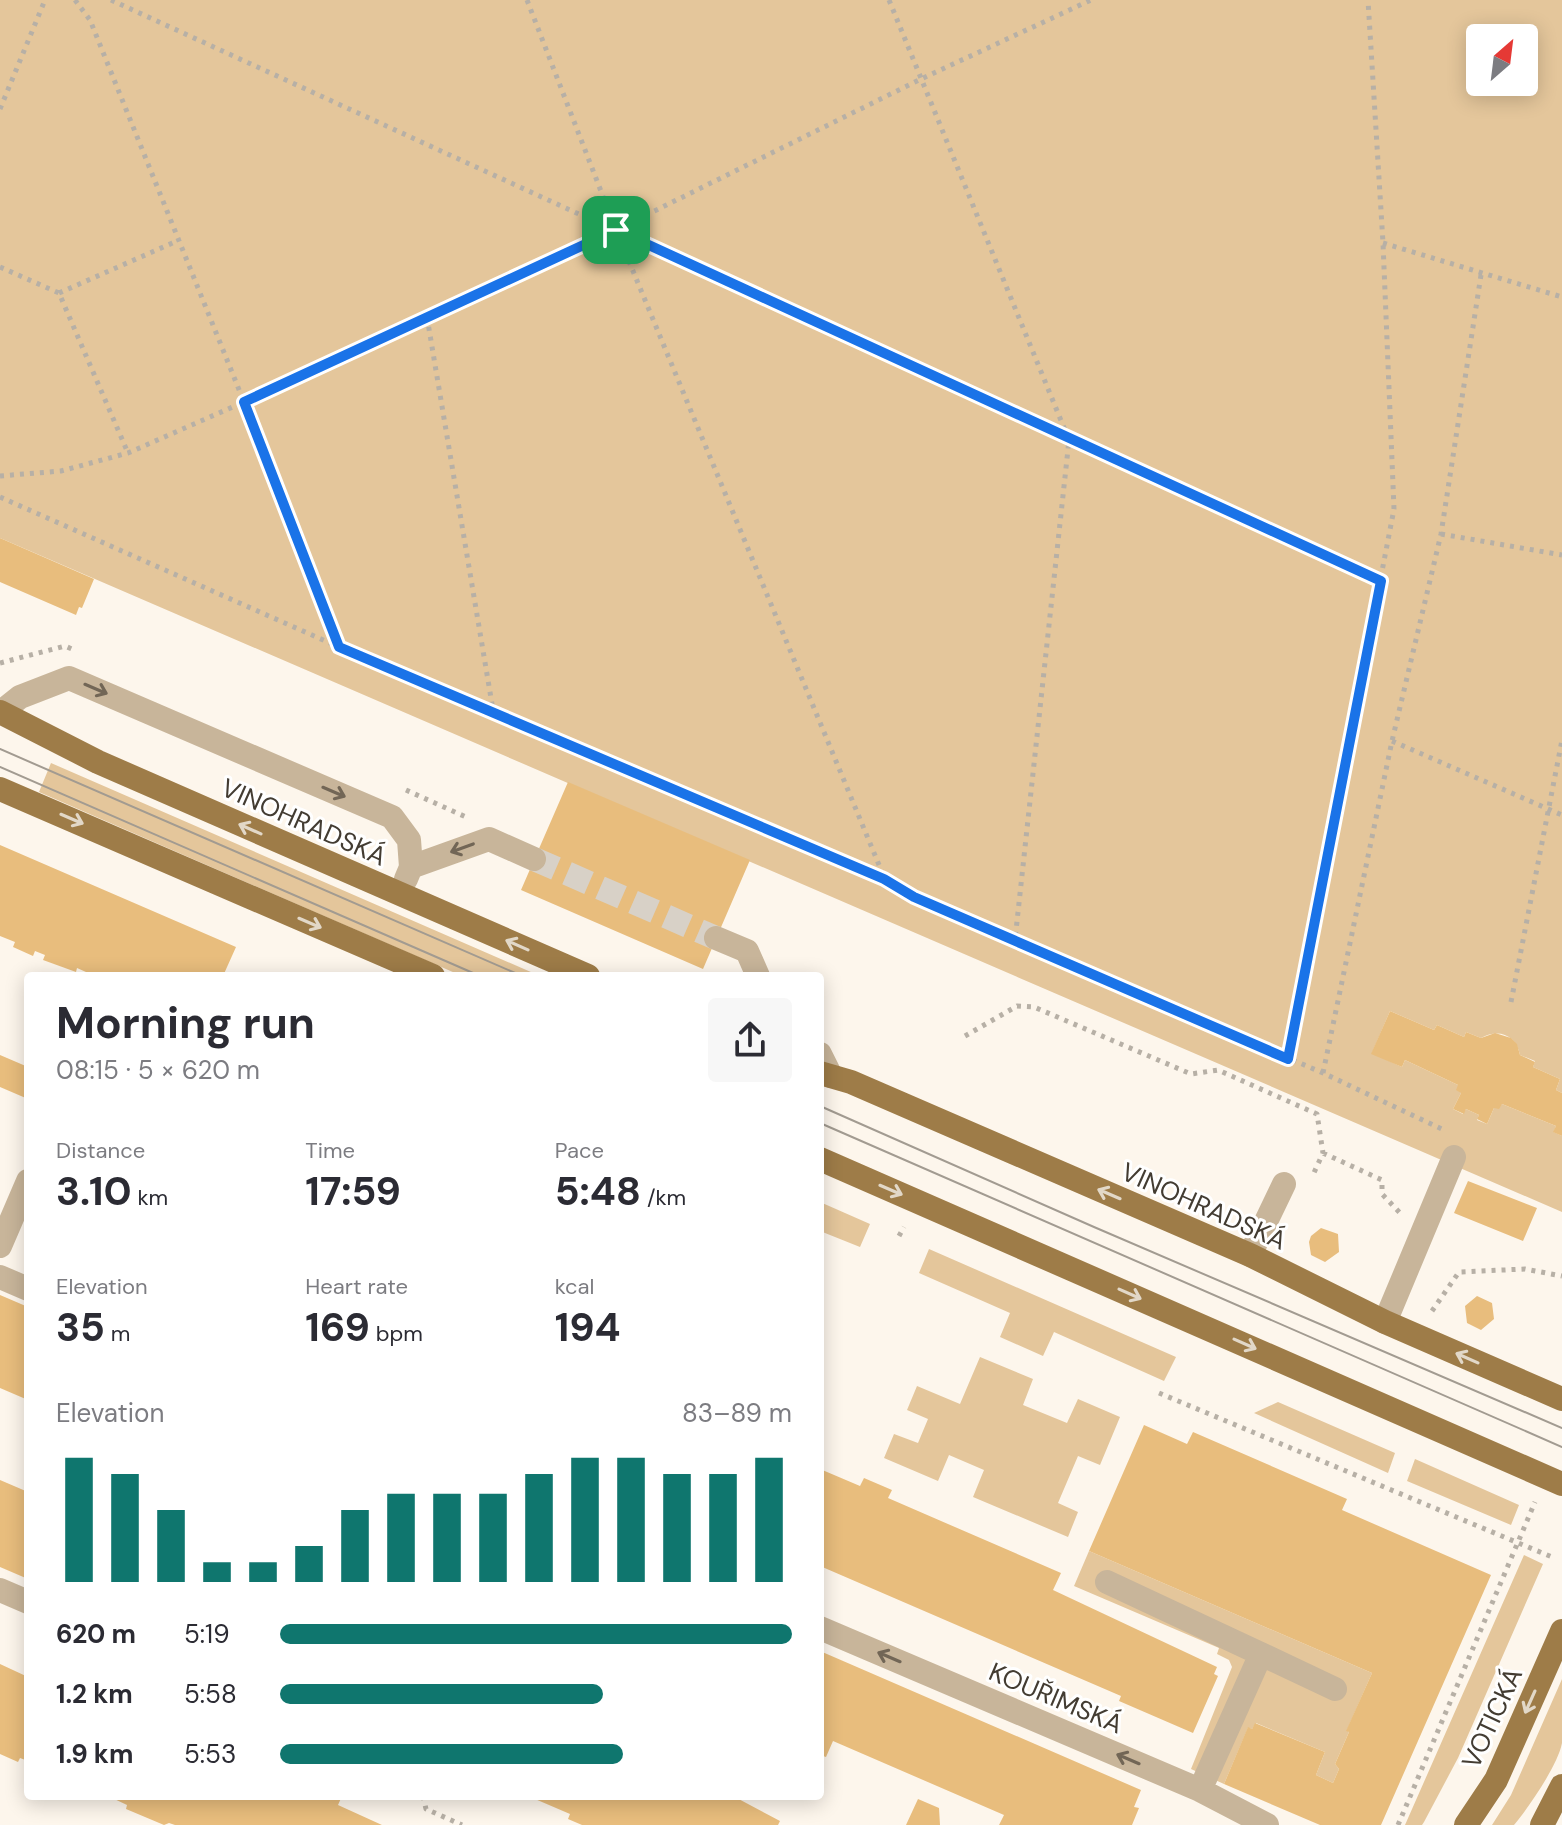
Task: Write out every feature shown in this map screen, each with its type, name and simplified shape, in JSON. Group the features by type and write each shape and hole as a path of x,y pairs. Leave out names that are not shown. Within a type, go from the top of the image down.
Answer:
{"main road":[{"name":"VINOHRADSKÁ","path":"0,712 98,762 579,972"},
{"path":"0,789 424,972"},
{"name":"VINOHRADSKÁ","path":"824,1068 1250,1255 1385,1322 1562,1399"},
{"path":"824,1161 1562,1484"},
{"name":"VOTICKÁ","path":"1466,1825 1496,1780 1562,1631"},
{"path":"1542,1825 1562,1786"}],"street":[{"path":"0,712 20,697 69,678 392,817 409,840 411,867 399,894"},
{"path":"411,867 489,839 534,859"},
{"path":"716,938 747,951 756,972"},
{"path":"1385,1322 1454,1157"},
{"path":"1250,1255 1284,1184"},
{"path":"0,1246 24,1190"},
{"path":"0,1277 24,1287"},
{"path":"1107,1582 1335,1689"},
{"path":"0,1590 24,1600"},
{"name":"KOUŘIMSKÁ","path":"824,1630 1200,1790 1267,1825"},
{"path":"1200,1790 1261,1654"}],"path":[{"path":"0,109 45,0"},
{"path":"75,0 90,20 339,647"},
{"path":"111,0 1381,581"},
{"path":"527,0 616,230 884,879"},
{"path":"889,0 1069,440 1015,940"},
{"path":"0,476 61,471 128,453 616,230 921,79 1091,0"},
{"path":"1288,1059 1394,509 1383,243 1368,0"},
{"path":"59,293 177,241"},
{"path":"1383,243 1562,297"},
{"path":"0,267 59,293 128,453"},
{"path":"1323,1073 1392,741 1441,534 1481,275"},
{"path":"427,317 493,711"},
{"path":"0,497 339,647 884,879 914,897 1323,1073 1463,1139 1454,1157"},
{"path":"1441,534 1562,555"},
{"path":"1511,1002 1562,740"},
{"path":"1392,741 1562,815"},
{"path":"965,1036 1017,1006 1034,1007 1191,1074 1218,1070 1317,1114 1323,1153 1306,1189 1284,1184"},
{"path":"1323,1153 1382,1180 1382,1194 1420,1234"},
{"path":"899,1236 904,1227"},
{"path":"1431,1313 1459,1272 1525,1269 1562,1276"},
{"path":"1159,1393 1552,1557"},
{"path":"1398,1825 1535,1500"},
{"path":"424,1800 426,1809 462,1825"}],"shaded area":[{"path":"0,0 1562,0 1562,1093 1556,1090 1560,1079 1533,1067 1535,1061 1520,1055 1515,1042 1506,1035 1494,1034 1481,1038 1466,1032 1464,1037 1437,1025 1434,1030 1390,1011 1372,1053 1402,1067 1405,1060 1458,1085 1461,1093 1453,1109 1463,1114 1466,1109 1479,1115 1477,1120 1487,1124 1494,1108 1502,1104 1556,1126 1554,1132 1562,1136 1562,1212 0,538"},
{"path":"51,763 531,972 453,972 39,792"},
{"path":"824,1204 870,1224 860,1247 824,1233"},
{"path":"929,1249 1176,1357 1164,1381 1054,1332 1043,1356 1000,1337 1010,1313 919,1273"},
{"path":"980,1357 1033,1379 1023,1405 1067,1423 1078,1399 1120,1417 1100,1465 1078,1456 1058,1503 1078,1512 1068,1537 973,1497 984,1470 949,1455 938,1481 884,1458 894,1434 918,1443 928,1419 907,1410 917,1386 960,1404"},
{"path":"1278,1402 1395,1453 1388,1473 1254,1413"},
{"path":"1415,1459 1519,1505 1511,1525 1407,1481"},
{"path":"1089,1551 1372,1673 1347,1730 1349,1732 1335,1764 1339,1769 1333,1783 1316,1775 1325,1752 1256,1723 1252,1729 1248,1728 1224,1784 1191,1769 1232,1667 1229,1660 1217,1654 1219,1648 1074,1586"},
{"path":"1524,1555 1543,1564 1458,1758 1422,1825 1405,1825"},
{"path":"1562,1679 1562,1743 1555,1763 1514,1825 1492,1825 1511,1795"}],"building":[{"path":"0,538 94,579 76,615 0,582"},
{"path":"568,782 750,860 703,969 521,890"},
{"path":"0,845 236,947 225,972 86,972 77,968 76,972 43,960 45,955 35,951 33,956 13,947 15,942 0,936"},
{"path":"1390,1011 1434,1030 1437,1025 1464,1037 1466,1032 1481,1038 1495,1033 1511,1038 1517,1044 1520,1055 1535,1062 1533,1067 1560,1079 1556,1090 1562,1093 1562,1136 1553,1132 1556,1126 1502,1104 1499,1109 1494,1108 1487,1124 1477,1119 1479,1115 1466,1109 1464,1114 1453,1109 1461,1093 1456,1090 1458,1085 1405,1060 1402,1067 1371,1054"},
{"path":"0,1055 24,1065 24,1097 0,1087"},
{"path":"1468,1181 1537,1208 1523,1241 1454,1213"},
{"path":"1321,1228 1338,1234 1339,1252 1325,1262 1311,1255 1309,1242"},
{"path":"0,1295 24,1305 24,1398 0,1388"},
{"path":"1477,1296 1492,1303 1494,1319 1481,1330 1467,1323 1465,1306"},
{"path":"1144,1425 1187,1444 1193,1432 1347,1499 1342,1510 1491,1575 1381,1825 1320,1825 1224,1784 1248,1727 1252,1729 1255,1723 1325,1752 1316,1775 1333,1783 1339,1769 1335,1764 1349,1732 1346,1731 1372,1673 1089,1551"},
{"path":"824,1471 860,1486 864,1478 892,1490 888,1498 1061,1573 1053,1590 1217,1667 1214,1674 1218,1676 1193,1733 1119,1701 1121,1696 824,1568"},
{"path":"0,1480 24,1490 24,1577 0,1567"},
{"path":"824,1653 1141,1790 1134,1807 1139,1808 1132,1825 999,1825 1004,1815 833,1741 826,1757"},
{"path":"0,1664 24,1675 24,1760 20,1758 18,1762 0,1754"},
{"path":"918,1799 939,1808 940,1825 906,1825"},
{"path":"116,1800 340,1800 338,1805 382,1825 164,1825 126,1809 127,1805"},
{"path":"537,1800 741,1800 780,1821 778,1825 582,1825 568,1819 570,1814"}],"tunnel":[{"path":"534,859 716,938"}],"tram line":[{"path":"0,749 513,972"},
{"path":"0,767 471,972"},
{"path":"824,1108 1562,1428"},
{"path":"824,1125 1562,1447"}],"route":[{"path":"616,230 1381,581 1288,1059 914,897 884,879 339,647 244,402 616,230"}]}
